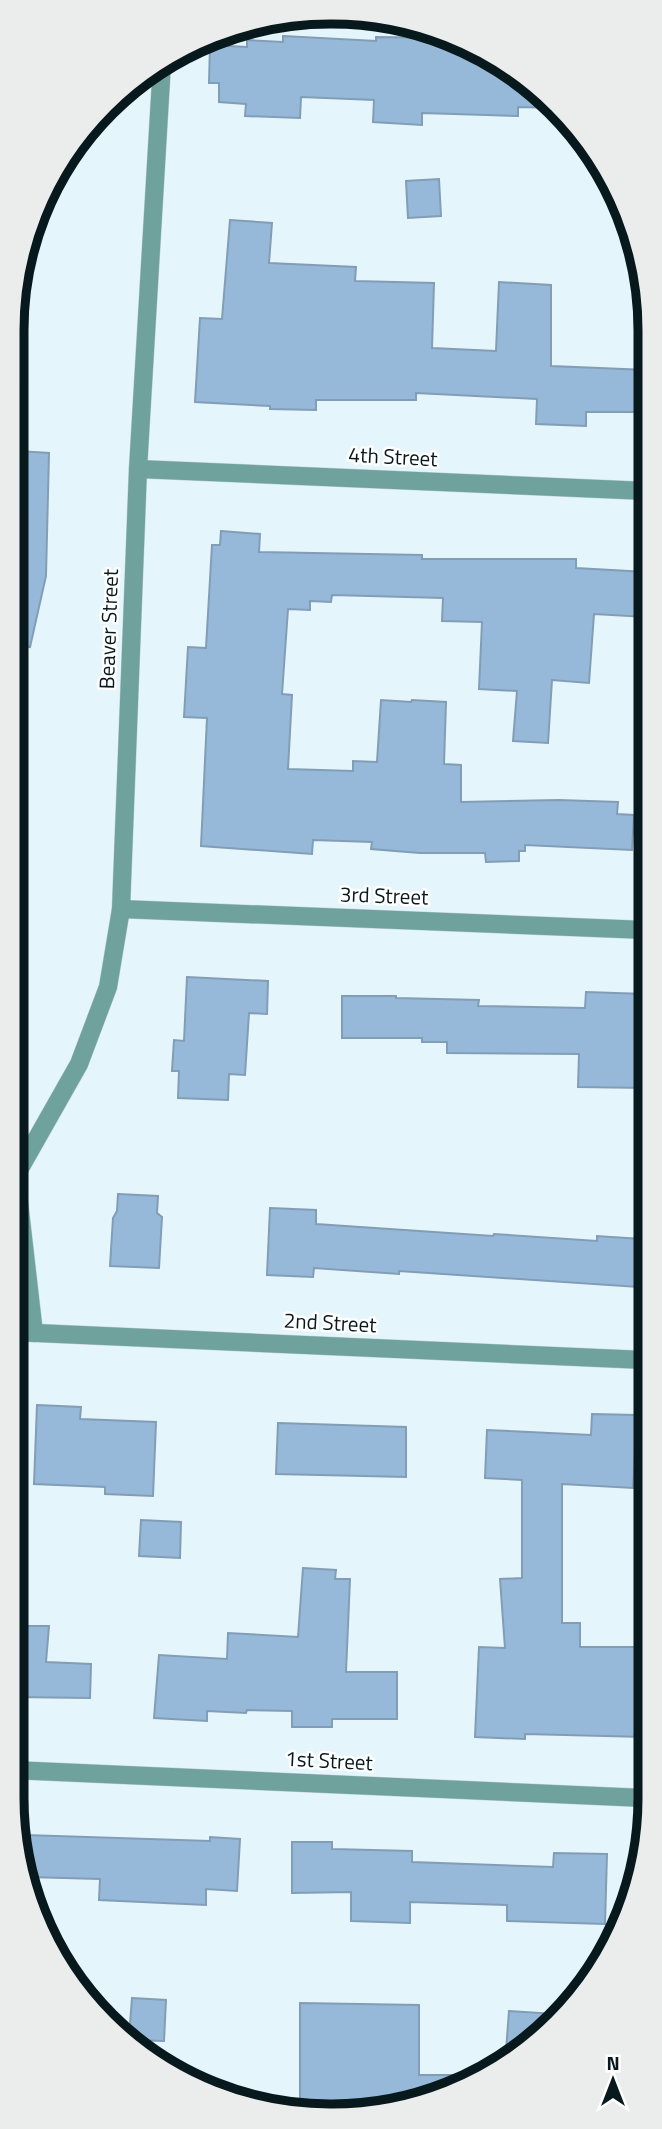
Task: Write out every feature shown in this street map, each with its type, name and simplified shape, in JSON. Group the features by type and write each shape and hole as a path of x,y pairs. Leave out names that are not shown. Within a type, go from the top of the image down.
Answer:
{"street":[{"name":"Beaver Street","path":"25,1159 79,1064 108,987 121,909 138,469 161,76"},
{"name":"4th Street","path":"138,469 637,491"},
{"name":"3rd Street","path":"121,909 637,930"},
{"name":"Beaver Street","path":"25,1259 34,1333"},
{"name":"2nd Street","path":"25,1333 637,1360"},
{"name":"1st Street","path":"25,1771 637,1798"}],"building":[{"path":"283,36 376,41 376,37 419,38 467,56 501,76 541,108 518,107 518,116 422,113 422,125 373,122 374,100 301,97 300,118 245,116 246,104 219,102 219,83 209,83 210,50 220,46 247,47 247,40 283,42"},
{"path":"439,179 441,216 408,218 406,181"},
{"path":"230,220 272,223 269,263 356,267 355,281 434,283 432,348 496,351 499,282 551,285 551,366 637,370 637,412 586,412 586,426 536,424 537,399 416,393 416,400 316,400 316,410 195,402 200,318 222,319"},
{"path":"25,451 49,453 46,576 30,647 25,646"},
{"path":"221,531 260,534 259,552 422,555 422,559 576,559 576,568 637,571 637,616 594,614 589,683 552,680 548,743 513,741 517,691 479,689 482,622 442,621 443,598 332,595 331,602 310,601 310,610 288,609 282,694 292,695 288,769 353,771 353,761 377,762 381,700 446,702 444,764 461,765 461,802 618,802 617,814 634,815 632,850 525,845 525,851 519,851 519,861 486,862 485,853 420,853 371,849 372,842 313,840 312,854 201,846 207,718 184,717 188,647 206,648 212,545 220,545"},
{"path":"187,977 268,981 267,1014 249,1013 245,1075 229,1074 228,1100 178,1098 179,1071 172,1071 174,1040 184,1041"},
{"path":"586,992 637,994 637,1088 578,1087 579,1054 447,1053 447,1042 422,1042 422,1038 342,1038 342,996 479,1000 478,1006 585,1008"},
{"path":"118,1194 158,1196 157,1213 162,1217 159,1268 110,1266 113,1218 117,1211"},
{"path":"270,1208 316,1210 316,1224 597,1241 597,1236 637,1239 637,1287 314,1268 313,1277 267,1275"},
{"path":"37,1405 81,1407 80,1419 156,1422 153,1496 105,1494 105,1487 34,1484"},
{"path":"592,1414 637,1415 633,1488 562,1484 562,1623 580,1623 580,1647 637,1647 637,1737 525,1734 525,1739 475,1737 479,1647 505,1648 500,1579 522,1578 522,1480 485,1478 487,1430 591,1435"},
{"path":"278,1423 406,1427 406,1477 276,1474"},
{"path":"141,1520 181,1522 180,1558 139,1556"},
{"path":"303,1568 336,1570 335,1579 350,1579 346,1672 397,1672 397,1719 332,1719 332,1727 292,1727 292,1711 207,1711 207,1721 154,1718 159,1655 227,1659 228,1633 298,1637"},
{"path":"25,1626 49,1626 46,1662 91,1664 90,1698 25,1697"},
{"path":"27,1835 210,1841 210,1837 240,1839 237,1891 206,1889 206,1905 99,1900 100,1879 35,1877"},
{"path":"292,1842 332,1842 332,1849 412,1851 412,1862 553,1867 554,1853 607,1854 605,1924 507,1921 507,1905 410,1902 410,1923 351,1921 351,1892 292,1893"},
{"path":"132,1998 166,2000 164,2041 143,2040 130,2029"},
{"path":"300,2003 419,2005 419,2075 462,2075 391,2099 351,2104 300,2103"},
{"path":"509,2011 549,2014 518,2041 506,2049"}]}
